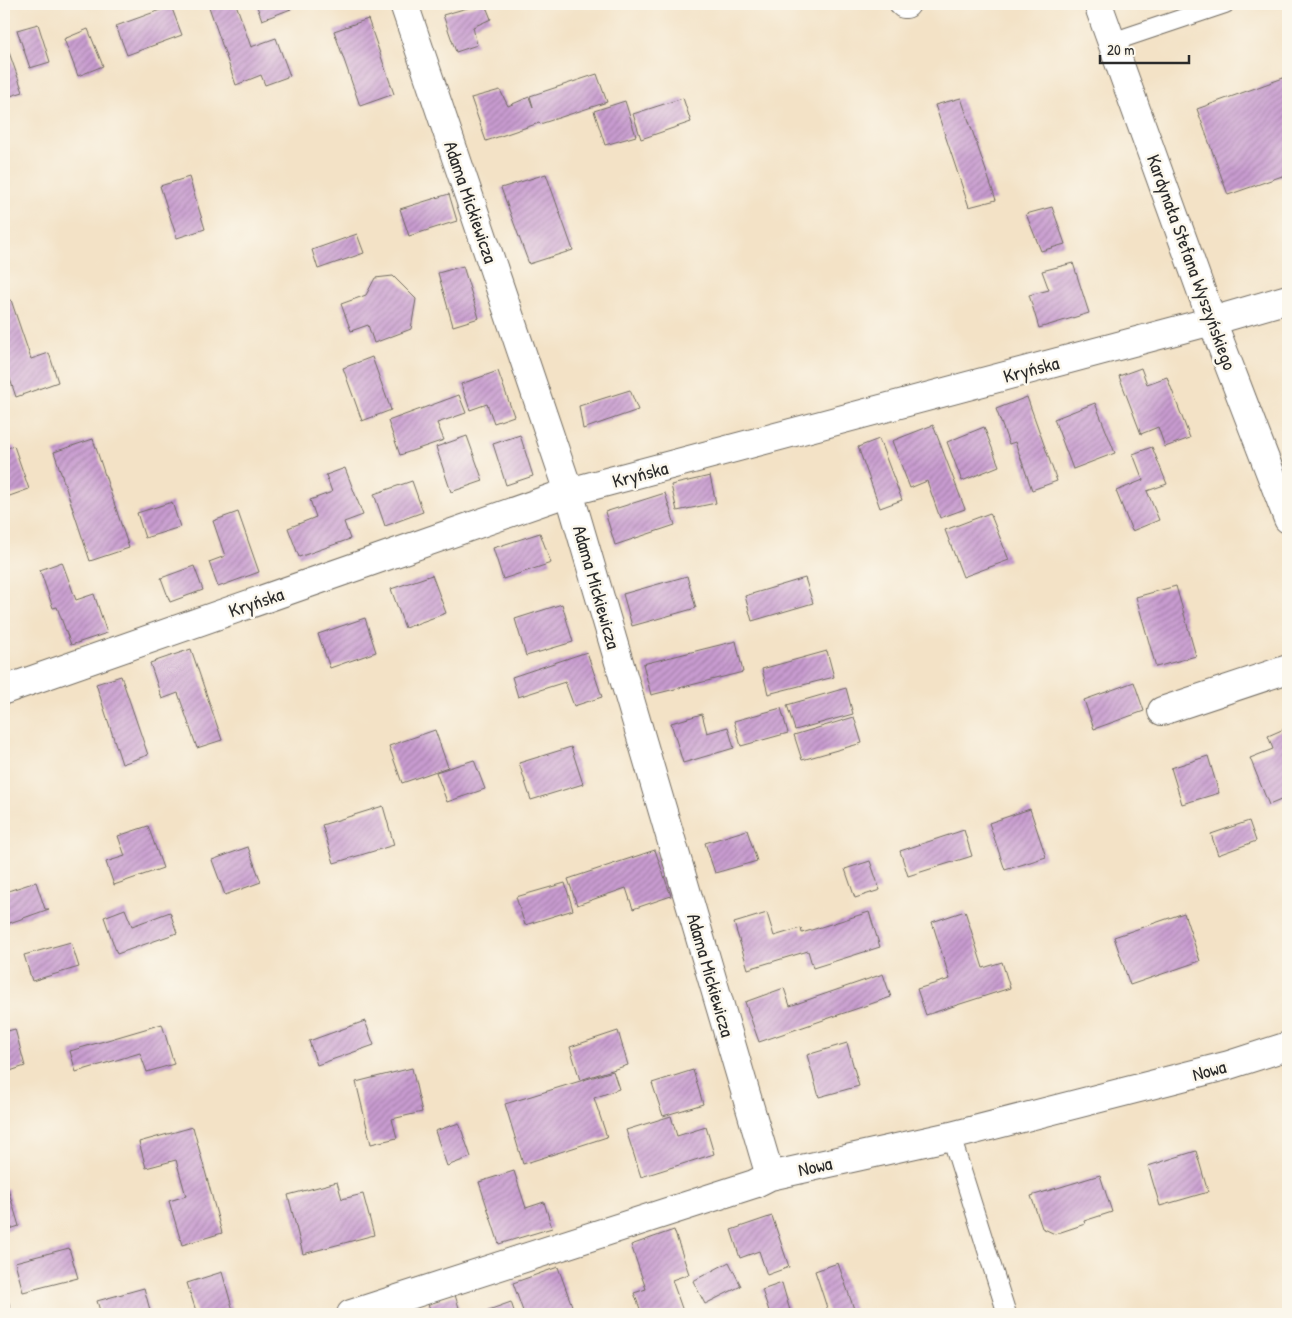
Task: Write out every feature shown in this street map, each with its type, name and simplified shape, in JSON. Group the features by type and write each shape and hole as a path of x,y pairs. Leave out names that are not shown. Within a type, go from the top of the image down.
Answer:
{"street":[{"name":"Adama Mickiewicza","path":"404,4 569,492 770,1176"},
{"name":"Kardynała Stefana Wyszyńskiego","path":"1098,4 1212,321 1288,519"},
{"name":"Kryńska","path":"4,690 569,492 1212,321 1288,298"},
{"path":"1162,712 1288,669"},
{"name":"Nowa","path":"351,1314 754,1184 770,1176 950,1136 1229,1065 1288,1046"}],"lane":[{"path":"1112,42 1225,4"},
{"path":"950,1136 1007,1314"}],"building":[{"path":"208,4 236,4 251,47 276,38 290,76 265,85 261,75 236,85"},
{"path":"256,4 289,4 291,9 262,20"},
{"path":"485,4 491,19 473,27 477,45 456,52 443,15"},
{"path":"171,6 182,35 127,55 116,26"},
{"path":"368,19 394,94 360,106 334,31"},
{"path":"38,24 50,62 30,68 17,30"},
{"path":"88,29 103,66 78,76 64,39"},
{"path":"4,38 23,92 4,98"},
{"path":"597,74 607,102 486,141 471,98 500,90 508,106 529,97 533,107 530,96"},
{"path":"1286,77 1288,84 1288,174 1228,195 1197,109"},
{"path":"683,98 691,122 641,139 633,114"},
{"path":"961,98 996,200 969,207 935,105"},
{"path":"625,101 636,136 605,145 594,111"},
{"path":"546,174 573,250 529,264 501,188"},
{"path":"189,177 205,229 177,238 160,186"},
{"path":"449,194 457,221 409,236 400,209"},
{"path":"1052,207 1065,244 1041,251 1026,214"},
{"path":"357,234 364,253 318,269 312,250"},
{"path":"1073,263 1089,313 1039,328 1029,295 1049,290 1042,271"},
{"path":"463,266 479,318 453,326 438,273"},
{"path":"393,276 416,299 411,329 374,343 368,325 351,331 341,304 366,295 375,278"},
{"path":"11,300 31,359 49,353 58,382 16,397 4,361 4,302"},
{"path":"372,357 391,410 362,421 343,368"},
{"path":"1141,368 1147,384 1167,377 1190,438 1165,447 1158,427 1141,434 1119,376"},
{"path":"498,371 514,416 494,423 487,404 470,410 461,384"},
{"path":"630,390 638,410 583,429 579,406"},
{"path":"459,395 466,413 437,423 444,440 400,455 388,421"},
{"path":"1027,397 1057,481 1032,490 1015,442 1009,444 996,409"},
{"path":"1095,403 1115,453 1073,469 1054,419"},
{"path":"933,425 965,509 940,518 927,481 910,488 892,441"},
{"path":"984,427 999,466 962,481 947,442"},
{"path":"520,435 533,476 506,485 493,444"},
{"path":"467,436 483,481 451,492 436,447"},
{"path":"93,439 129,548 90,561 54,452"},
{"path":"879,439 902,500 880,508 858,447"},
{"path":"14,446 29,489 4,498 4,449"},
{"path":"1152,447 1167,484 1147,491 1159,520 1132,531 1116,491 1143,480 1133,454"},
{"path":"345,468 363,515 344,522 350,539 299,557 288,528 316,517 310,500 332,492 326,475"},
{"path":"710,476 716,503 677,511 671,485"},
{"path":"412,481 423,512 385,526 374,494"},
{"path":"665,493 675,525 615,545 605,512"},
{"path":"172,502 180,527 145,538 137,513"},
{"path":"238,512 259,572 218,587 209,562 225,556 213,521"},
{"path":"990,513 1009,560 963,577 945,530"},
{"path":"540,533 551,563 503,579 493,548"},
{"path":"62,562 76,600 94,594 107,633 71,645 57,607 53,608 40,570"},
{"path":"194,566 203,590 170,602 161,578"},
{"path":"432,575 446,613 405,628 391,589"},
{"path":"687,576 696,608 632,626 623,594"},
{"path":"805,578 813,603 752,621 745,596"},
{"path":"1176,586 1196,656 1156,667 1136,597"},
{"path":"562,604 573,642 526,656 515,619"},
{"path":"365,618 376,652 330,668 318,634"},
{"path":"736,641 743,672 651,695 643,664"},
{"path":"191,649 222,740 197,748 178,693 162,699 150,663"},
{"path":"827,651 834,677 768,694 762,669"},
{"path":"587,652 602,697 574,706 565,682 518,697 512,677"},
{"path":"121,676 148,755 122,764 96,684"},
{"path":"1134,682 1144,711 1094,729 1084,700"},
{"path":"846,688 853,714 795,730 787,705"},
{"path":"781,708 788,733 741,746 734,721"},
{"path":"702,714 707,733 728,727 734,748 683,763 671,723"},
{"path":"854,717 862,743 802,760 794,735"},
{"path":"1284,729 1288,740 1288,797 1269,805 1250,758 1273,749 1268,736"},
{"path":"435,730 448,767 402,783 389,746"},
{"path":"571,747 583,784 531,800 519,763"},
{"path":"1208,756 1219,793 1182,804 1171,768"},
{"path":"474,760 485,789 447,802 436,772"},
{"path":"383,806 394,845 334,863 322,825"},
{"path":"1030,809 1046,857 1005,870 989,823"},
{"path":"1249,821 1256,841 1218,855 1211,834"},
{"path":"148,826 163,868 114,885 106,862 125,856 118,836"},
{"path":"747,830 757,861 715,873 705,843"},
{"path":"964,830 972,856 908,876 900,851"},
{"path":"248,847 261,882 225,895 212,860"},
{"path":"655,850 671,896 633,909 626,888 577,905 568,879"},
{"path":"870,861 880,890 855,898 845,869"},
{"path":"4,879 8,891 36,882 45,909 49,909 4,925"},
{"path":"565,883 573,910 525,925 516,897"},
{"path":"125,909 132,926 170,912 177,933 117,954 104,917"},
{"path":"965,911 983,968 1002,962 1010,988 926,1015 917,989 950,979 932,922"},
{"path":"869,912 880,947 813,968 808,951 748,969 734,923 767,913 774,936 801,928 802,933"},
{"path":"1184,913 1200,961 1130,985 1114,937"},
{"path":"71,942 79,967 32,981 24,955"},
{"path":"883,974 891,997 759,1042 745,1002 784,988 790,1006"},
{"path":"365,1021 374,1045 317,1065 309,1041"},
{"path":"162,1024 174,1064 147,1072 140,1053 76,1072 70,1051"},
{"path":"15,1029 25,1066 4,1073 4,1032"},
{"path":"618,1031 628,1065 580,1080 570,1047"},
{"path":"847,1043 859,1086 819,1097 807,1055"},
{"path":"412,1068 422,1112 392,1119 397,1138 371,1144 356,1082"},
{"path":"693,1070 703,1104 663,1116 652,1083"},
{"path":"613,1071 619,1089 594,1098 607,1137 523,1164 505,1104"},
{"path":"671,1116 677,1136 706,1127 714,1154 641,1177 626,1130"},
{"path":"459,1123 471,1157 447,1166 435,1131"},
{"path":"193,1127 222,1233 182,1245 169,1201 186,1196 176,1160 146,1168 139,1142"},
{"path":"1196,1151 1208,1192 1160,1206 1148,1166"},
{"path":"514,1171 526,1208 544,1202 552,1228 499,1244 479,1182"},
{"path":"1100,1175 1112,1212 1084,1221 1085,1224 1055,1234 1042,1228 1031,1196"},
{"path":"337,1182 342,1199 363,1194 374,1235 303,1254 288,1195"},
{"path":"8,1189 19,1226 4,1231 4,1190"},
{"path":"772,1216 789,1267 767,1275 759,1251 740,1258 731,1230"},
{"path":"674,1230 689,1274 672,1280 684,1314 642,1314 634,1293 646,1289 631,1245"},
{"path":"69,1248 78,1278 23,1292 15,1262"},
{"path":"729,1262 741,1286 705,1304 693,1281"},
{"path":"838,1263 854,1309 837,1314 829,1314 815,1271"},
{"path":"558,1267 575,1314 524,1314 513,1283"},
{"path":"222,1272 234,1314 197,1314 187,1283"},
{"path":"782,1283 791,1314 770,1314 762,1290"},
{"path":"4,1286 12,1314 4,1314"},
{"path":"144,1288 150,1310 136,1314 101,1314 97,1301"},
{"path":"455,1295 461,1314 432,1314 428,1304"},
{"path":"511,1302 515,1314 483,1314 483,1312"}]}
